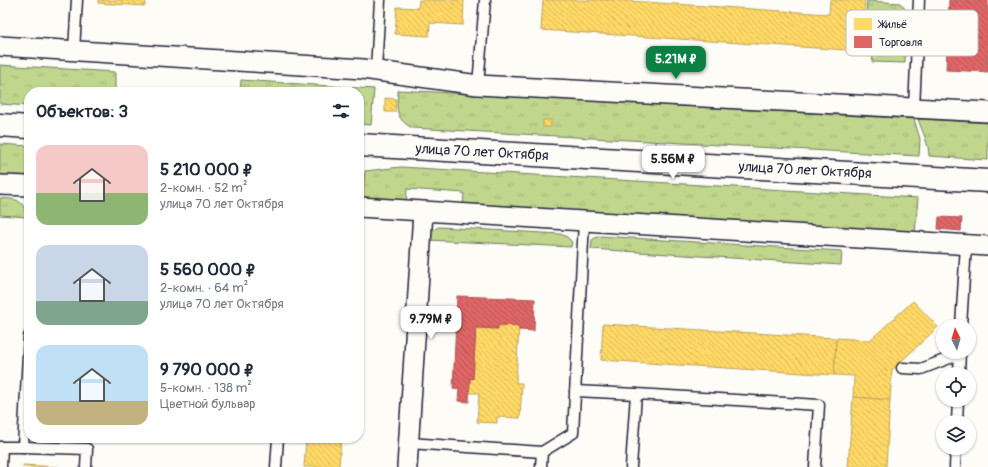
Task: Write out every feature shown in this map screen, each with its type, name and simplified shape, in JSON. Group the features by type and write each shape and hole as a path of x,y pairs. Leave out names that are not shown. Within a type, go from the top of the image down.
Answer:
{"main road":[{"path":"0,125 24,127"},
{"name":"улица 70 лет Октября","path":"364,145 988,181"}],"street":[{"path":"0,46 376,70 478,85 988,112"},
{"path":"0,185 24,186"},
{"path":"364,208 988,246"},
{"path":"407,467 423,212"}],"lane":[{"path":"74,50 76,0"},
{"path":"376,70 380,0"},
{"path":"478,85 485,0"},
{"path":"918,0 918,10"},
{"path":"914,108 916,56"},
{"path":"409,443 542,452 573,433 584,222"},
{"path":"961,319 966,245"},
{"path":"902,368 921,369 945,359"},
{"path":"575,391 819,405 815,467"},
{"path":"631,467 636,394"},
{"path":"23,447 24,430"},
{"path":"276,467 278,443"},
{"path":"0,467 1,447 23,447 87,449 86,467"},
{"path":"541,467 542,452"},
{"path":"955,467 956,455"}],"green space":[{"path":"867,1 900,3 906,10 866,10"},
{"path":"873,56 905,56 905,63 872,62"},
{"path":"0,65 115,72 115,87 24,87 24,106 0,104"},
{"path":"241,80 344,87 240,87"},
{"path":"364,88 374,89 371,125 364,124"},
{"path":"398,90 914,119 920,139 919,156 412,128 399,116 397,107"},
{"path":"918,119 988,123 988,160 929,156 927,142"},
{"path":"0,144 24,146 24,181 0,179"},
{"path":"401,167 918,198 915,235 463,207 464,193 407,189 406,204 364,201 365,171"},
{"path":"0,198 18,201 24,209 24,217 0,215"},
{"path":"438,227 560,234 567,237 572,242 571,247 428,240 430,232"},
{"path":"599,236 842,251 841,265 591,249 592,240"}],"building: Жильё":[{"path":"98,0 146,0 145,6 98,3"},
{"path":"419,0 464,0 463,25 430,23 429,36 395,34 397,7 418,8"},
{"path":"543,0 613,0 829,14 830,0 865,0 864,10 846,10 846,50 541,30"},
{"path":"385,98 396,99 395,112 385,112"},
{"path":"543,120 551,120 551,127 543,127"},
{"path":"913,301 936,325 936,329 892,370 890,400 853,397 854,376 834,375 836,338 870,340"},
{"path":"603,324 836,338 834,375 601,360"},
{"path":"498,325 519,326 516,383 522,383 520,418 497,417 497,423 477,422 479,393 469,393 470,378 473,379 476,328 498,329"},
{"path":"853,397 890,400 886,467 848,467"},
{"path":"306,443 341,443 339,467 304,467"},
{"path":"23,465 59,467 23,467"}],"building: Торговля":[{"path":"949,0 988,0 988,72 946,70 947,56 978,56 978,10 949,10"},
{"path":"939,217 962,218 961,231 938,229"},
{"path":"457,296 535,299 534,331 519,330 519,326 498,325 498,329 476,328 473,379 470,378 469,402 458,401 459,389 453,389"}]}
